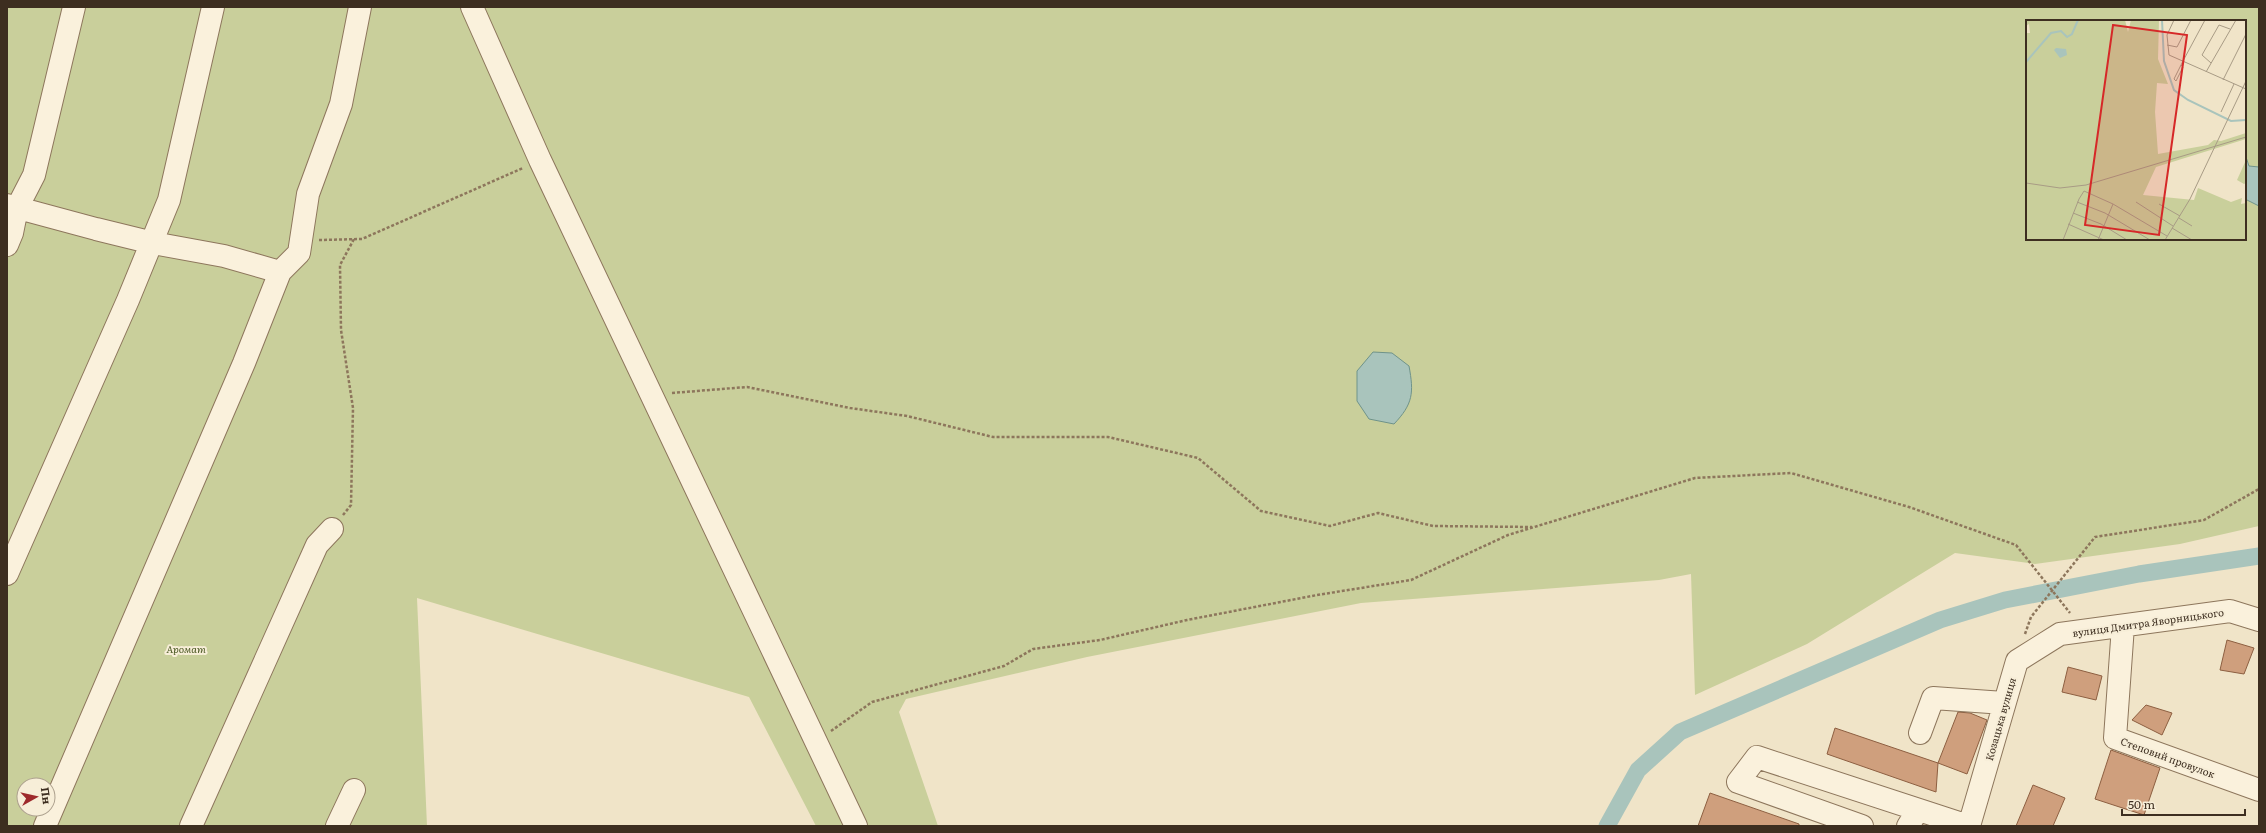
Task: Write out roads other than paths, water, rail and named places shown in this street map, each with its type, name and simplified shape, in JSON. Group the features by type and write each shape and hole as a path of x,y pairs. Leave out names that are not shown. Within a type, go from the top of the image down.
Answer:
{"street":[{"path":"7,245 12,233 12,206 34,175 74,7"},
{"path":"7,574 153,243 169,200 213,7"},
{"path":"45,826 244,363 280,272 299,253 308,194 342,104 360,7"},
{"path":"472,7 540,160 817,741 856,826"},
{"path":"12,206 153,243 224,256 280,272"},
{"path":"191,826 317,545 332,529"},
{"name":"вулиця Дмитра Яворницького","path":"2016,660 2060,634 2230,612 2259,620"},
{"name":"Степовий провулок","path":"2123,626 2115,738 2259,790"},
{"name":"Козацька вулиця","path":"1968,826 2016,660"},
{"path":"1920,733 1933,698 2004,703"},
{"path":"1862,826 1738,782 1757,757 1913,818 1968,826"},
{"path":"337,826 354,790"}],"water":[{"path":"2246,157 2249,166 2259,167 2259,206 2246,200"},
{"path":"1373,352 1392,353 1409,366 1411,384 1410,398 1405,410 1394,424 1369,419 1357,401 1357,371"}],"waterway":[{"path":"1607,826 1638,770 1680,732 1940,620 2005,600 2139,574 2259,556"}],"park label":[{"name":"Аромат","path":"186,648"}]}
